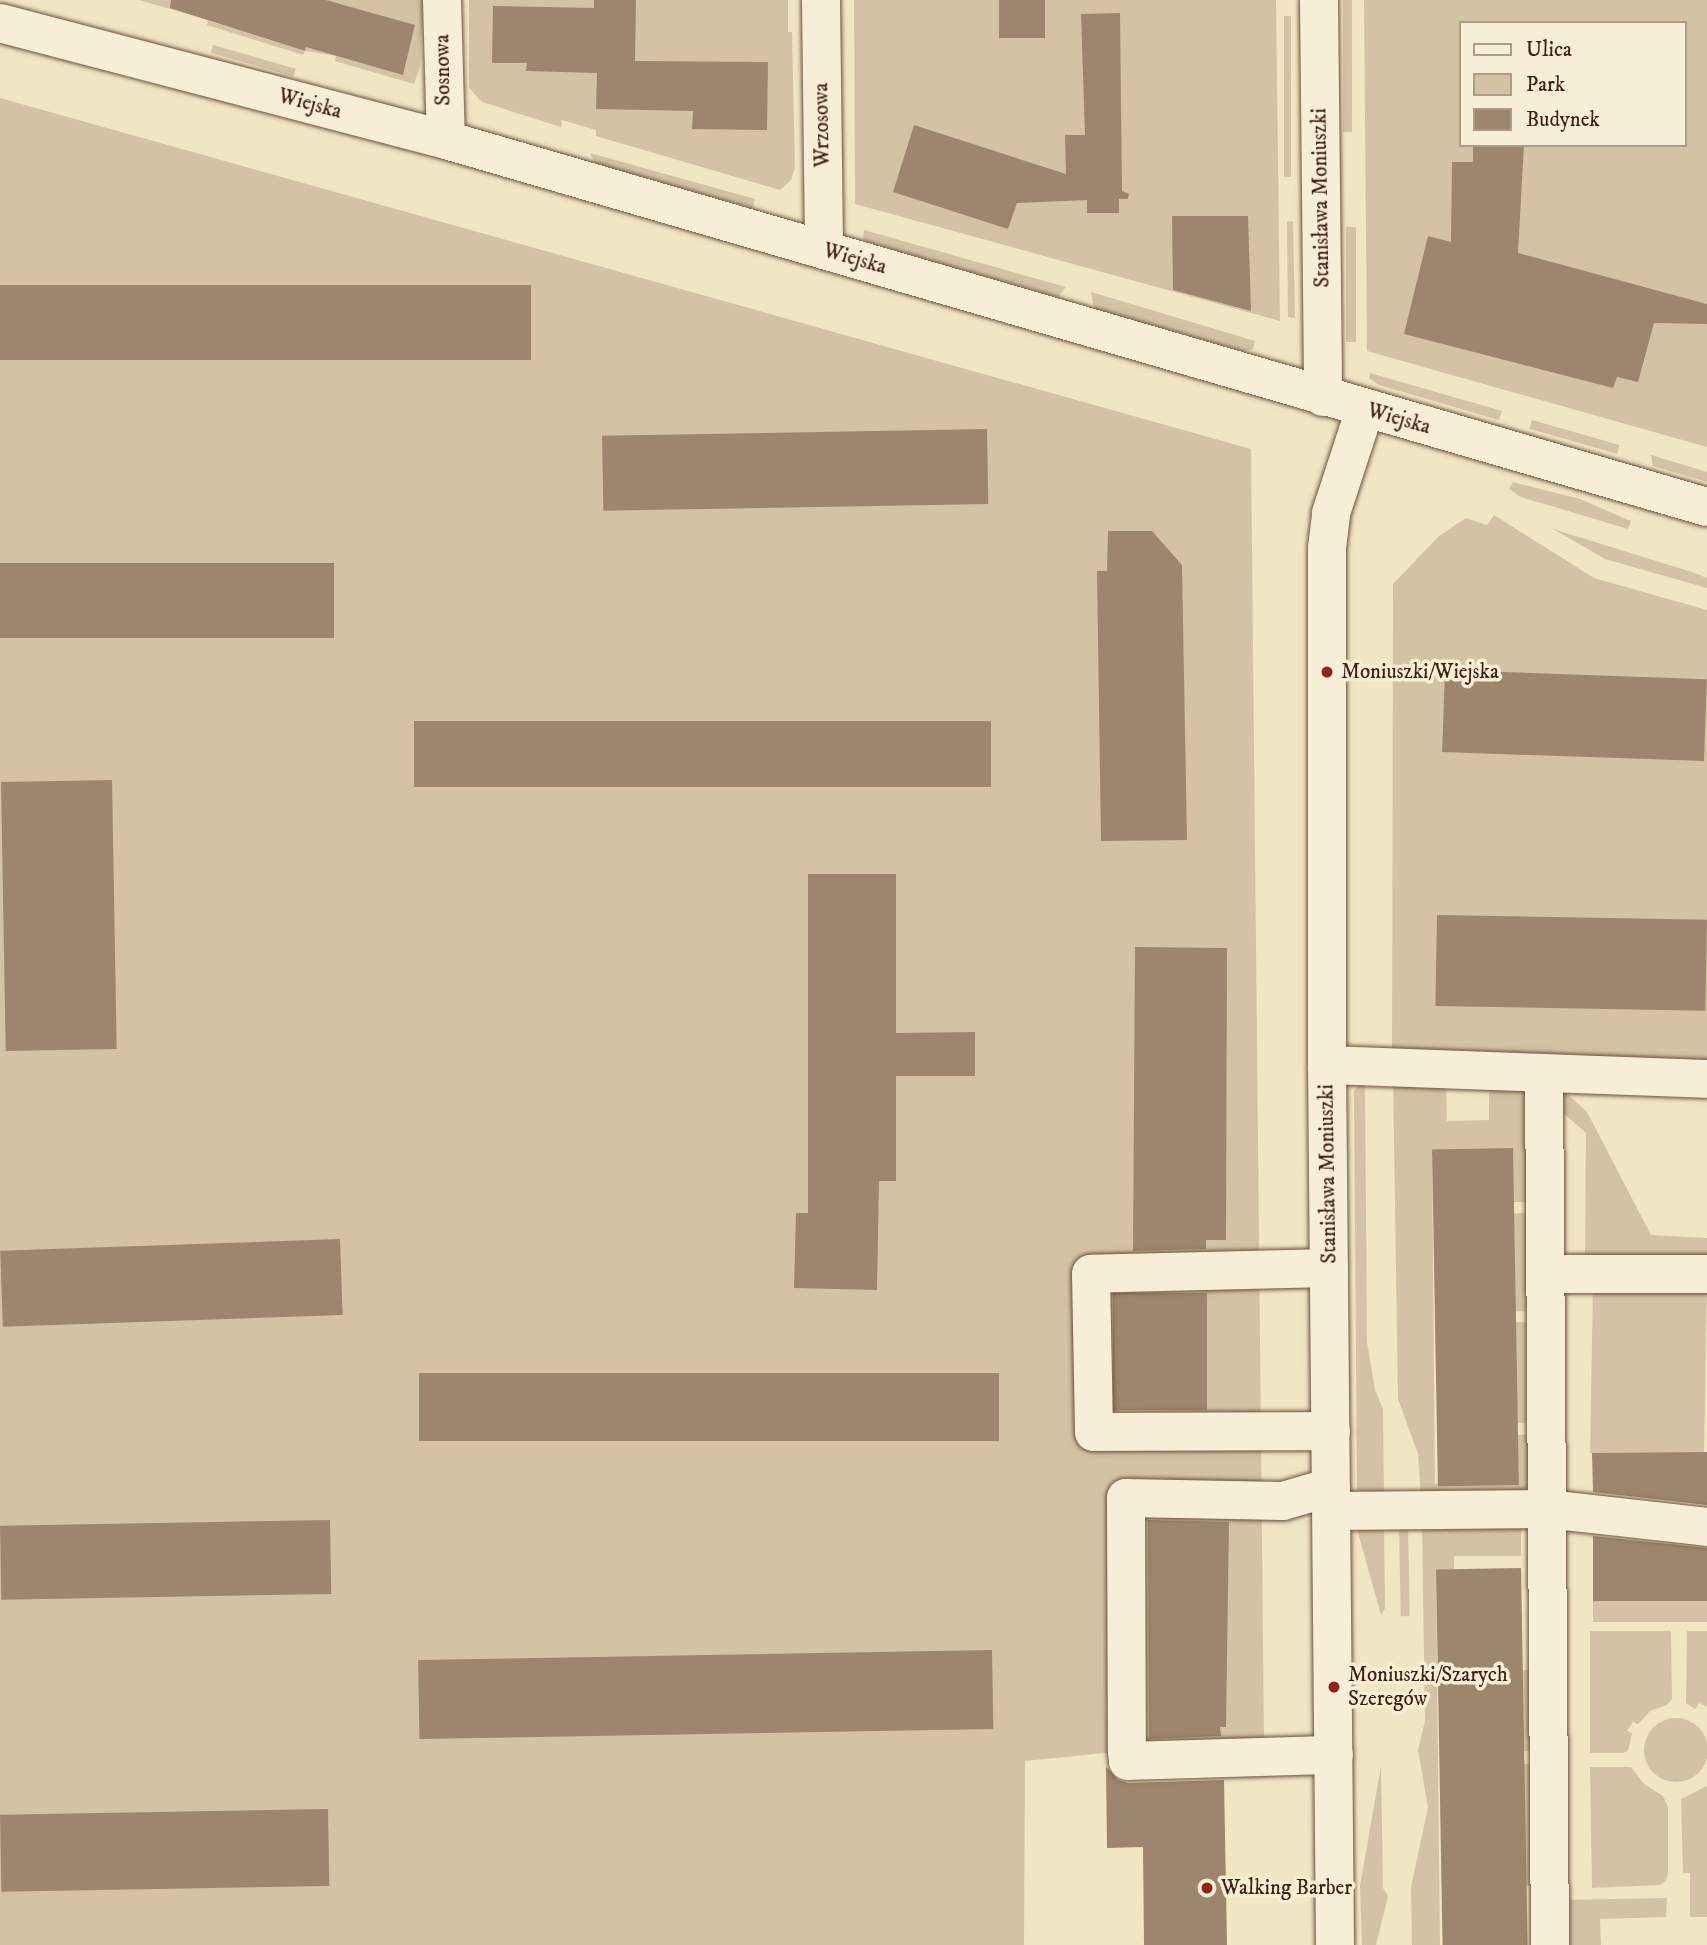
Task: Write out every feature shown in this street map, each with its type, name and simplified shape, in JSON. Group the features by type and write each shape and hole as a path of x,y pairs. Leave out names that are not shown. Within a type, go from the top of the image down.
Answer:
{"street":[{"name":"Sosnowa","path":"442,0 446,140"},
{"name":"Wrzosowa","path":"821,0 824,250"},
{"name":"Stanisława Moniuszki","path":"1319,0 1323,397"},
{"name":"Wiejska","path":"0,23 446,140 1707,507"},
{"name":"Stanisława Moniuszki","path":"1335,1945 1327,1065 1327,548 1331,513 1365,409"},
{"path":"1327,1065 1707,1079"},
{"path":"1544,1073 1550,1945"},
{"path":"1329,1268 1091,1274 1094,1432 1331,1431"},
{"path":"1545,1274 1707,1274"},
{"path":"1334,1755 1128,1762 1126,1498 1283,1501 1332,1499 1546,1509 1707,1527"}],"green space":[{"path":"139,0 215,0 209,21 305,51 303,55 207,25 208,20"},
{"path":"321,0 423,0 420,67 414,84 335,61 336,56 305,51","holes":["341,4 415,26 402,74"]},
{"path":"469,0 788,0 788,32 792,32 795,168 791,180 780,190 596,136 596,130 562,120 561,127 482,102 469,88"},
{"path":"854,0 1276,0 1280,321 855,204"},
{"path":"1343,0 1352,0 1352,132 1343,132"},
{"path":"1364,0 1707,0 1707,447 1367,351"},
{"path":"1284,16 1291,16 1291,177 1284,177"},
{"path":"213,45 296,69 293,76 211,53"},
{"path":"0,98 1251,449 1264,1737 1025,1761 1024,1945 0,1945"},
{"path":"590,153 755,199 752,208 595,163"},
{"path":"1293,221 1295,318 1288,317 1287,222"},
{"path":"1346,227 1356,227 1356,342 1346,342"},
{"path":"864,230 1066,287 1058,297 868,242 863,239"},
{"path":"1091,292 1255,341 1253,349 1243,351 1094,308"},
{"path":"1370,373 1502,411 1499,420 1379,385 1369,378"},
{"path":"1532,420 1619,445 1617,454 1530,429"},
{"path":"1651,455 1707,472 1707,482 1653,466"},
{"path":"1513,482 1580,499 1631,521 1628,529 1521,497 1509,489"},
{"path":"1494,515 1594,578 1707,610 1707,1061 1392,1059 1393,584 1439,536 1466,518 1487,525"},
{"path":"1553,529 1695,573 1707,578 1707,588 1605,559"},
{"path":"1393,1076 1446,1079 1447,1121 1489,1120 1489,1081 1533,1082 1535,1202 1513,1202 1432,1150 1435,1485 1515,1435 1536,1434 1536,1481 1513,1497 1421,1499 1418,1454 1398,1399"},
{"path":"1365,1080 1367,1342 1375,1390 1383,1409 1384,1496 1357,1490 1354,1091"},
{"path":"1562,1089 1587,1112 1651,1235 1707,1238 1707,1261 1585,1260 1586,1133 1554,1105"},
{"path":"1513,1213 1535,1213 1537,1311 1515,1311"},
{"path":"1593,1283 1707,1285 1704,1455 1590,1453"},
{"path":"1514,1322 1535,1322 1535,1423 1514,1423"},
{"path":"1399,1521 1408,1521 1410,1616 1401,1616"},
{"path":"1521,1521 1521,1556 1454,1556 1454,1569 1436,1570 1440,1945 1412,1945 1411,1887 1428,1807 1418,1750 1425,1721 1422,1522"},
{"path":"1384,1524 1385,1608 1381,1615 1357,1529"},
{"path":"1593,1601 1707,1601 1707,1622 1593,1622"},
{"path":"1590,1631 1671,1631 1672,1699 1667,1705 1650,1711 1638,1724 1633,1722 1627,1731 1632,1733 1628,1751 1623,1753 1590,1753"},
{"path":"1687,1631 1707,1631 1707,1707 1699,1703 1695,1709 1686,1703"},
{"path":"1523,1670 1537,1670 1537,1751 1523,1751"},
{"path":"1676,1718 1688,1720 1699,1727 1706,1738 1706,1762 1699,1773 1688,1780 1676,1782 1664,1780 1653,1773 1646,1762 1644,1750 1646,1738 1653,1727 1664,1720"},
{"path":"1523,1764 1538,1764 1538,1886 1523,1886"},
{"path":"1381,1766 1383,1888 1388,1896 1376,1945 1362,1945 1360,1886"},
{"path":"1590,1767 1631,1767 1644,1784 1663,1796 1668,1807 1668,1874 1665,1882 1659,1885 1592,1888"},
{"path":"1707,1786 1707,1917 1690,1917 1690,1873 1683,1873 1681,1799"},
{"path":"1667,1898 1666,1917 1600,1919 1601,1945 1562,1945 1561,1900"}],"building":[{"path":"171,0 326,0 415,25 403,75 306,47 305,51 170,8"},
{"path":"594,0 636,0 635,61 768,62 767,130 692,129 693,111 596,109 597,73 526,71 527,63 492,63 493,6 594,8"},
{"path":"999,0 1045,0 1045,38 999,38"},
{"path":"1120,13 1122,191 1129,194 1128,199 1119,199 1119,213 1087,213 1087,200 1017,203 1008,229 893,192 914,125 1066,174 1065,135 1085,135 1081,14"},
{"path":"1473,147 1524,147 1518,253 1707,304 1707,324 1654,323 1638,382 1617,377 1613,388 1404,334 1428,236 1451,242 1452,162 1473,162"},
{"path":"1172,216 1248,216 1251,311 1173,290"},
{"path":"0,285 531,285 531,360 0,360"},
{"path":"987,429 988,504 603,511 602,436"},
{"path":"1108,531 1152,531 1182,565 1187,840 1101,841 1097,571 1107,571"},
{"path":"0,563 334,563 334,638 0,638"},
{"path":"1445,670 1707,679 1704,761 1442,752"},
{"path":"414,721 991,721 991,787 414,787"},
{"path":"112,780 117,1049 6,1051 1,782"},
{"path":"808,874 896,874 896,1033 975,1032 975,1076 896,1076 896,1181 879,1181 877,1290 794,1288 796,1213 808,1213"},
{"path":"1437,915 1707,920 1705,1011 1435,1006"},
{"path":"1135,947 1227,948 1226,1240 1206,1240 1206,1249 1133,1251"},
{"path":"1513,1148 1519,1485 1438,1486 1432,1149"},
{"path":"340,1239 343,1315 3,1327 0,1251"},
{"path":"1113,1293 1207,1293 1207,1410 1113,1410"},
{"path":"419,1373 999,1373 999,1441 419,1441"},
{"path":"1707,1452 1707,1505 1593,1492 1592,1453"},
{"path":"330,1520 331,1594 1,1600 0,1526"},
{"path":"1148,1520 1229,1522 1226,1727 1220,1727 1221,1736 1149,1739"},
{"path":"1593,1536 1707,1548 1707,1601 1593,1601"},
{"path":"1521,1568 1528,1945 1443,1945 1436,1569"},
{"path":"992,1650 993,1729 419,1739 418,1660"},
{"path":"1106,1767 1118,1780 1128,1783 1224,1780 1227,1945 1144,1945 1143,1847 1107,1848"},
{"path":"328,1809 329,1886 1,1892 0,1815"}],"place":[{"name":"Moniuszki/Wiejska","path":"1327,672"},
{"name":"Moniuszki/Szarych Szeregów","path":"1334,1687"},
{"name":"Walking Barber","path":"1207,1888"}]}
